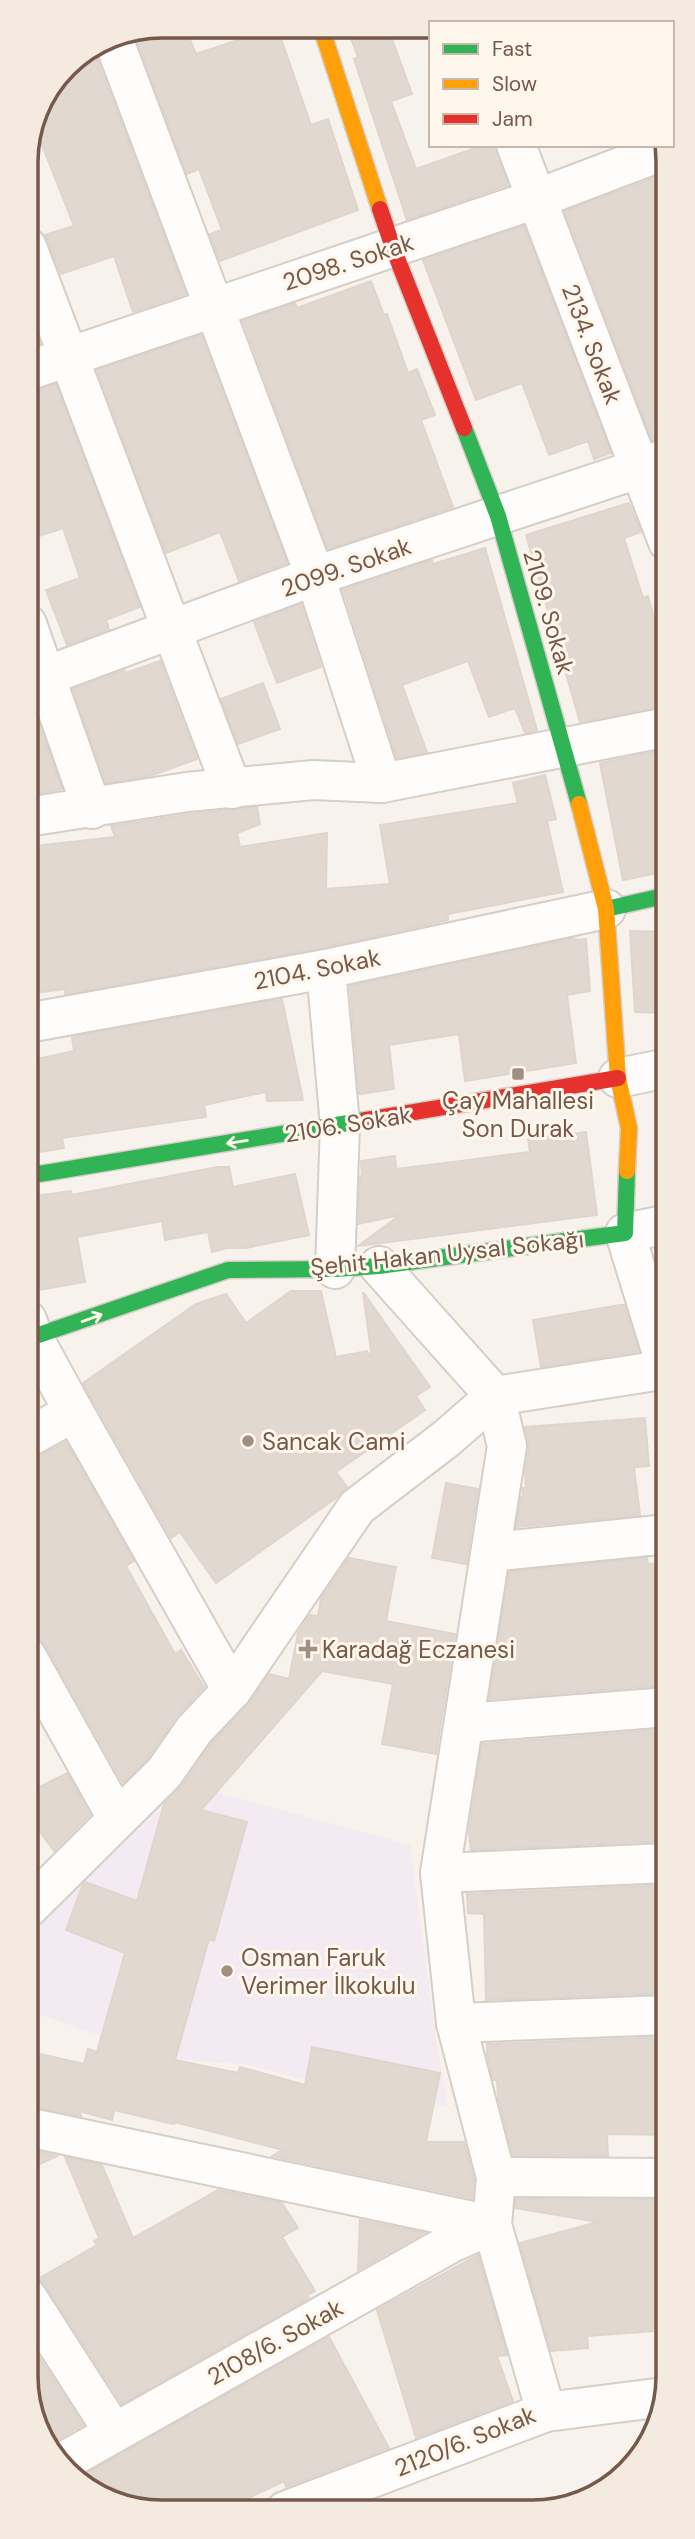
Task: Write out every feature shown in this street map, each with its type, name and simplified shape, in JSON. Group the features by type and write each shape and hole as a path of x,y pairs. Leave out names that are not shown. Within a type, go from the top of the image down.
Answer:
{"main road":[{"name":"2109. Sokak","path":"325,38 393,248 498,516 565,749 606,909 618,1078 629,1128 625,1233"},
{"path":"606,909 656,898"},
{"name":"2106. Sokak","path":"39,1174 618,1078"},
{"name":"Şehit Hakan Uysal Sokağı","path":"38,1330 228,1270 379,1266 625,1233"}],"street":[{"path":"116,47 315,576 382,783"},
{"name":"2134. Sokak","path":"517,147 536,199 654,463"},
{"name":"2098. Sokak","path":"39,367 536,199 655,153"},
{"path":"39,279 232,789"},
{"name":"2099. Sokak","path":"39,678 315,576 654,463"},
{"path":"39,685 92,809"},
{"path":"39,816 187,792 313,780 382,783 656,730"},
{"name":"2104. Sokak","path":"39,1021 326,969 606,909"},
{"path":"326,969 340,1125 335,1269"},
{"name":"2106. Sokak","path":"618,1078 656,1070"},
{"name":"Şehit Hakan Uysal Sokağı","path":"625,1233 656,1227"},
{"path":"625,1233 656,1332"},
{"path":"38,2129 492,2225 496,2177 456,2023 440,1873 507,1446 495,1396 379,1266"},
{"path":"38,1350 232,1690"},
{"path":"38,1898 164,1773 194,1730 232,1690 358,1507 447,1438 495,1396 656,1373"},
{"path":"38,1432 74,1412"},
{"path":"491,1552 656,1535"},
{"path":"38,1677 117,1818"},
{"path":"465,1723 656,1708"},
{"path":"440,1873 656,1864"},
{"path":"456,2023 656,2015"},
{"path":"496,2177 656,2178"},
{"name":"2120/6. Sokak","path":"314,2500 546,2412 492,2225"},
{"name":"2108/6. Sokak","path":"69,2458 453,2242 492,2225"},
{"path":"38,2314 113,2431"},
{"path":"546,2412 654,2398"}],"shaded area":[{"name":"Osman Faruk Verimer İlkokulu","path":"174,1781 410,1845 437,2046 448,2107 395,2096 333,2088 251,2065 178,2059 38,2014 38,1920"}],"building":[{"path":"189,38 196,54 244,38 281,38 311,125 328,119 358,210 220,261 210,234 222,230 199,169 187,174 138,42"},
{"path":"351,38 392,38 412,94 391,101 416,169 478,147 496,147 508,185 407,220 354,59 358,57"},
{"path":"97,57 186,294 133,312 114,256 61,274 45,235 74,226 41,138 55,100 69,81"},
{"path":"656,177 656,439 652,440 565,211"},
{"path":"524,226 611,453 594,459 588,441 549,455 522,383 476,400 423,260"},
{"path":"371,281 384,315 387,314 408,373 417,369 435,415 421,420 453,507 328,549 243,321 295,303 297,308"},
{"path":"201,335 287,563 239,581 220,532 166,553 97,370"},
{"path":"56,384 140,607 106,620 109,629 67,645 46,590 80,578 63,528 39,536 39,389"},
{"path":"629,503 641,532 624,538 643,598 648,596 656,624 656,708 580,722 526,535"},
{"path":"485,548 537,730 525,733 515,708 489,717 468,661 402,685 427,752 397,758 343,590 432,560 433,564"},
{"path":"301,604 321,667 277,683 254,622"},
{"path":"160,661 197,759 153,775 106,783 73,689 124,670 125,673"},
{"path":"263,683 280,729 238,744 221,699"},
{"path":"39,723 62,789 39,793"},
{"path":"656,751 656,873 623,880 600,763"},
{"path":"545,775 556,819 547,821 563,892 448,914 448,920 322,948 65,994 65,989 39,992 39,846 115,837 111,826 257,807 260,824 237,833 240,847 327,833 326,889 390,884 380,825 518,803 513,783"},
{"path":"630,931 656,932 656,1013 635,1012"},
{"path":"574,938 586,939 590,991 567,995 576,1063 465,1081 459,1034 389,1045 394,1089 359,1094 350,986"},
{"path":"282,999 303,1100 267,1101 266,1092 204,1105 206,1117 62,1138 64,1148 39,1152 39,1059 74,1051 72,1037"},
{"path":"586,1132 597,1215 358,1246 400,1215 358,1224 361,1161 395,1156 396,1169 453,1162 530,1152 528,1139"},
{"path":"217,1167 229,1167 233,1187 295,1174 309,1235 212,1252 208,1232 165,1240 162,1221 77,1237 85,1282 38,1290 39,1195 71,1191 72,1195"},
{"name":"Sancak Cami","path":"291,1291 321,1291 336,1357 367,1351 372,1358 363,1292 430,1387 416,1396 425,1410 336,1472 347,1487 336,1498 216,1583 180,1532 171,1538 83,1383 196,1304 226,1294 246,1323"},
{"path":"624,1305 639,1351 541,1367 533,1320"},
{"path":"645,1418 649,1466 634,1467 640,1515 516,1527 523,1497 522,1488 526,1488 525,1473 529,1449 525,1427"},
{"path":"66,1442 134,1561 126,1566 175,1654 181,1650 204,1687 176,1717 147,1759 123,1783 46,1646 38,1638 38,1457"},
{"path":"446,1483 478,1489 466,1564 432,1558"},
{"path":"349,1558 396,1567 386,1621 455,1634 436,1754 382,1744 393,1684 322,1671 201,1810 247,1822 214,1941 209,1939 175,2060 238,2073 240,2067 305,2085 312,2047 440,2073 426,2142 464,2142 474,2179 472,2198 272,2156 283,2150 175,2122 174,2124 114,2110 112,2120 79,2111 81,2116 38,2108 38,2054 84,2064 88,2049 97,2052 125,1953 66,1930 83,1884 85,1882 137,1901 164,1804 182,1786 211,1744 248,1705 269,1674 289,1679 298,1633 310,1615 318,1616 321,1598"},
{"path":"647,1558 648,1564 656,1563 656,1686 489,1699 509,1572"},
{"path":"656,1730 656,1842 471,1850 469,1832 482,1744"},
{"path":"67,1773 90,1815 54,1851 38,1829 38,1787"},
{"path":"656,1886 656,1993 486,2000 484,1914 468,1913 467,1894"},
{"path":"656,2037 656,2135 607,2134 608,2156 513,2155 498,2097 497,2080 493,2080 487,2055 487,2044"},
{"path":"38,2152 57,2156 38,2165"},
{"path":"65,2157 102,2165 133,2238 218,2190 282,2203 298,2228 282,2237 315,2291 307,2295 309,2298 122,2404 45,2285 38,2279 97,2245 94,2241 99,2238"},
{"path":"516,2199 656,2200 656,2331 587,2336 588,2348 551,2351 520,2243 598,2222 515,2208"},
{"path":"360,2220 424,2233 358,2270"},
{"path":"478,2255 507,2355 497,2356 513,2401 416,2438 377,2310"},
{"path":"329,2337 389,2448 286,2487 284,2481 245,2500 138,2498 107,2488 86,2474"},
{"path":"38,2355 83,2425 56,2440 41,2401"}],"traffic: fast":[{"path":"464,428 498,516 579,804"},
{"path":"606,909 656,898"},
{"path":"39,1174 366,1120"},
{"path":"38,1335 228,1270 379,1266 625,1233 627,1171"}],"traffic: slow":[{"path":"325,38 380,209"},
{"path":"579,804 606,909 618,1078 629,1128 627,1171"}],"traffic: jam":[{"path":"380,209 464,428"},
{"path":"366,1120 618,1078"}],"place":[{"name":"Çay Mahallesi Son Durak","path":"518,1074"},
{"name":"Sancak Cami","path":"248,1441"},
{"name":"Karadağ Eczanesi","path":"308,1649"},
{"name":"Osman Faruk Verimer İlkokulu","path":"227,1971"}]}
